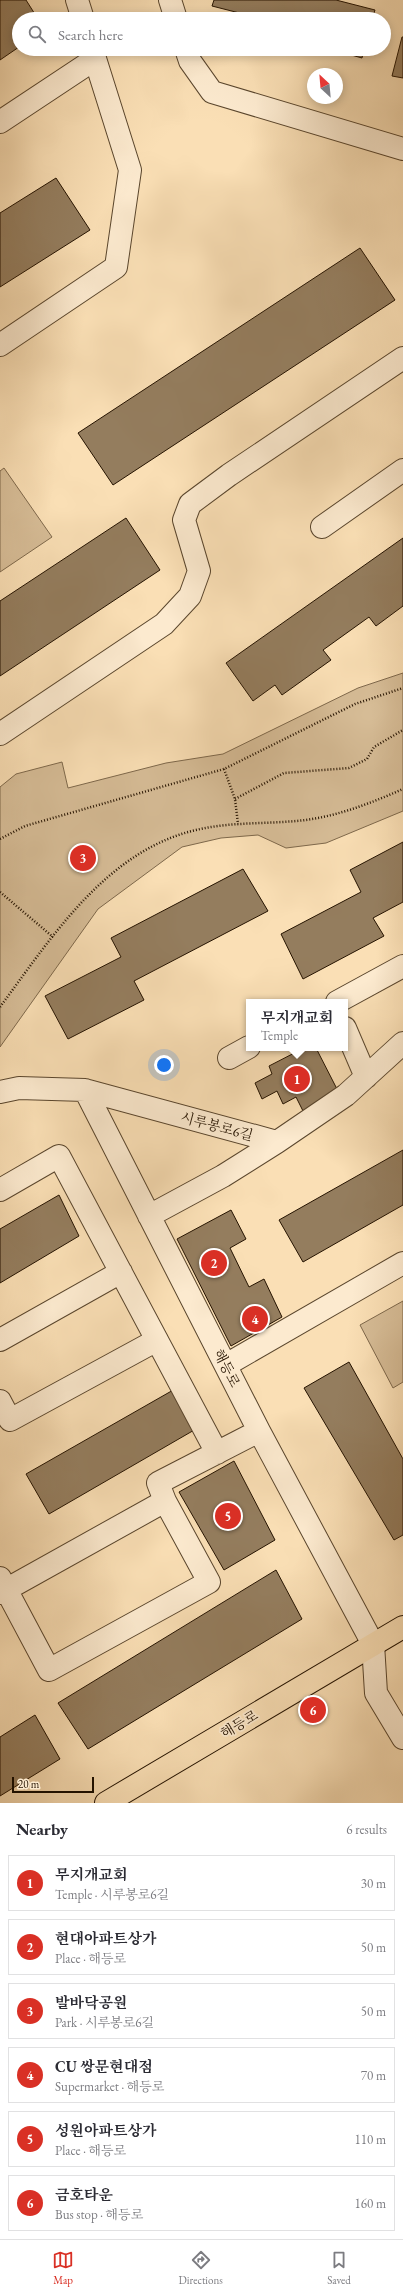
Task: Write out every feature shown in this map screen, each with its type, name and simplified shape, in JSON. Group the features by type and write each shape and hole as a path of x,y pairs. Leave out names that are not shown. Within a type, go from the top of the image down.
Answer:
{"main road":[{"name":"해등로","path":"106,1803 403,1627"}],"street":[{"path":"78,0 81,12"},
{"path":"170,0 174,12"},
{"path":"0,122 91,56"},
{"path":"0,345 116,267 130,170 95,56"},
{"path":"188,56 190,61 212,92 403,149"},
{"path":"0,734 164,624 190,596 199,571 184,520 190,504 229,475 403,358"},
{"path":"322,527 403,470"},
{"path":"342,999 403,966"},
{"path":"348,1035 366,1077"},
{"path":"149,1216 223,1176 277,1142 346,1095 403,1043"},
{"path":"229,1058 246,1050"},
{"name":"시루봉로6길","path":"0,1092 19,1088 85,1090 277,1142"},
{"name":"해등로","path":"85,1090 259,1431 373,1644 376,1693 403,1738"},
{"path":"0,1190 59,1156 217,1452"},
{"path":"226,1364 403,1263"},
{"path":"0,1340 122,1272"},
{"path":"0,1401 10,1420 157,1340"},
{"path":"165,1501 2,1587 49,1670 209,1582 165,1501 158,1483 259,1431"}],"path":[{"path":"0,839 25,826 224,769 355,704 403,688"},
{"path":"235,799 284,773 349,768 367,759 374,747 403,730"},
{"path":"224,769 235,799 238,824"},
{"path":"0,1006 53,937 92,891 128,861 158,842 196,830 238,824 297,821 336,814 403,789"},
{"path":"0,892 53,937"}],"shaded area":[{"path":"4,468 52,537 0,572 0,471"},
{"path":"403,673 403,811 326,843 286,848 258,835 221,838 182,847 98,909 0,1047 0,787 16,774 62,762 68,788 166,763 223,754 358,688"},
{"path":"403,1301 403,1382 393,1388 360,1325"}],"building":[{"path":"0,0 26,0 34,12 12,12 12,52 0,60"},
{"path":"214,0 336,0 375,10 374,12 236,12 212,6"},
{"path":"403,37 403,78 392,76"},
{"path":"56,178 90,230 0,287 0,213"},
{"path":"360,248 395,300 113,485 78,433"},
{"path":"126,518 160,570 0,676 0,601"},
{"path":"403,538 403,606 376,626 369,617 323,650 331,660 282,695 275,685 253,701 226,663"},
{"path":"403,842 403,902 373,918 384,936 303,979 281,934 361,892 350,870"},
{"path":"243,869 268,911 134,981 144,1000 68,1039 45,996 121,957 111,938"},
{"path":"298,1051 318,1051 338,1091 303,1111 296,1097 283,1104 277,1091 262,1099 255,1083 272,1074 269,1066"},
{"path":"403,1150 403,1205 303,1262 279,1220"},
{"path":"59,1195 79,1236 0,1283 0,1229"},
{"path":"231,1210 246,1239 230,1248 249,1287 264,1279 282,1317 231,1346 177,1239"},
{"path":"349,1362 403,1459 403,1535 394,1540 304,1388"},
{"path":"175,1389 196,1429 49,1514 26,1474"},
{"path":"234,1461 275,1540 224,1570 179,1492"},
{"path":"276,1570 302,1619 88,1749 58,1703"},
{"path":"35,1715 60,1759 0,1796 0,1737"}],"place":[{"name":"발바닥공원","path":"83,858"},
{"name":"무지개교회","path":"297,1079"},
{"name":"현대아파트상가","path":"214,1263"},
{"name":"CU 쌍문현대점","path":"255,1319"},
{"name":"성원아파트상가","path":"228,1516"},
{"name":"금호타운","path":"313,1710"}]}
